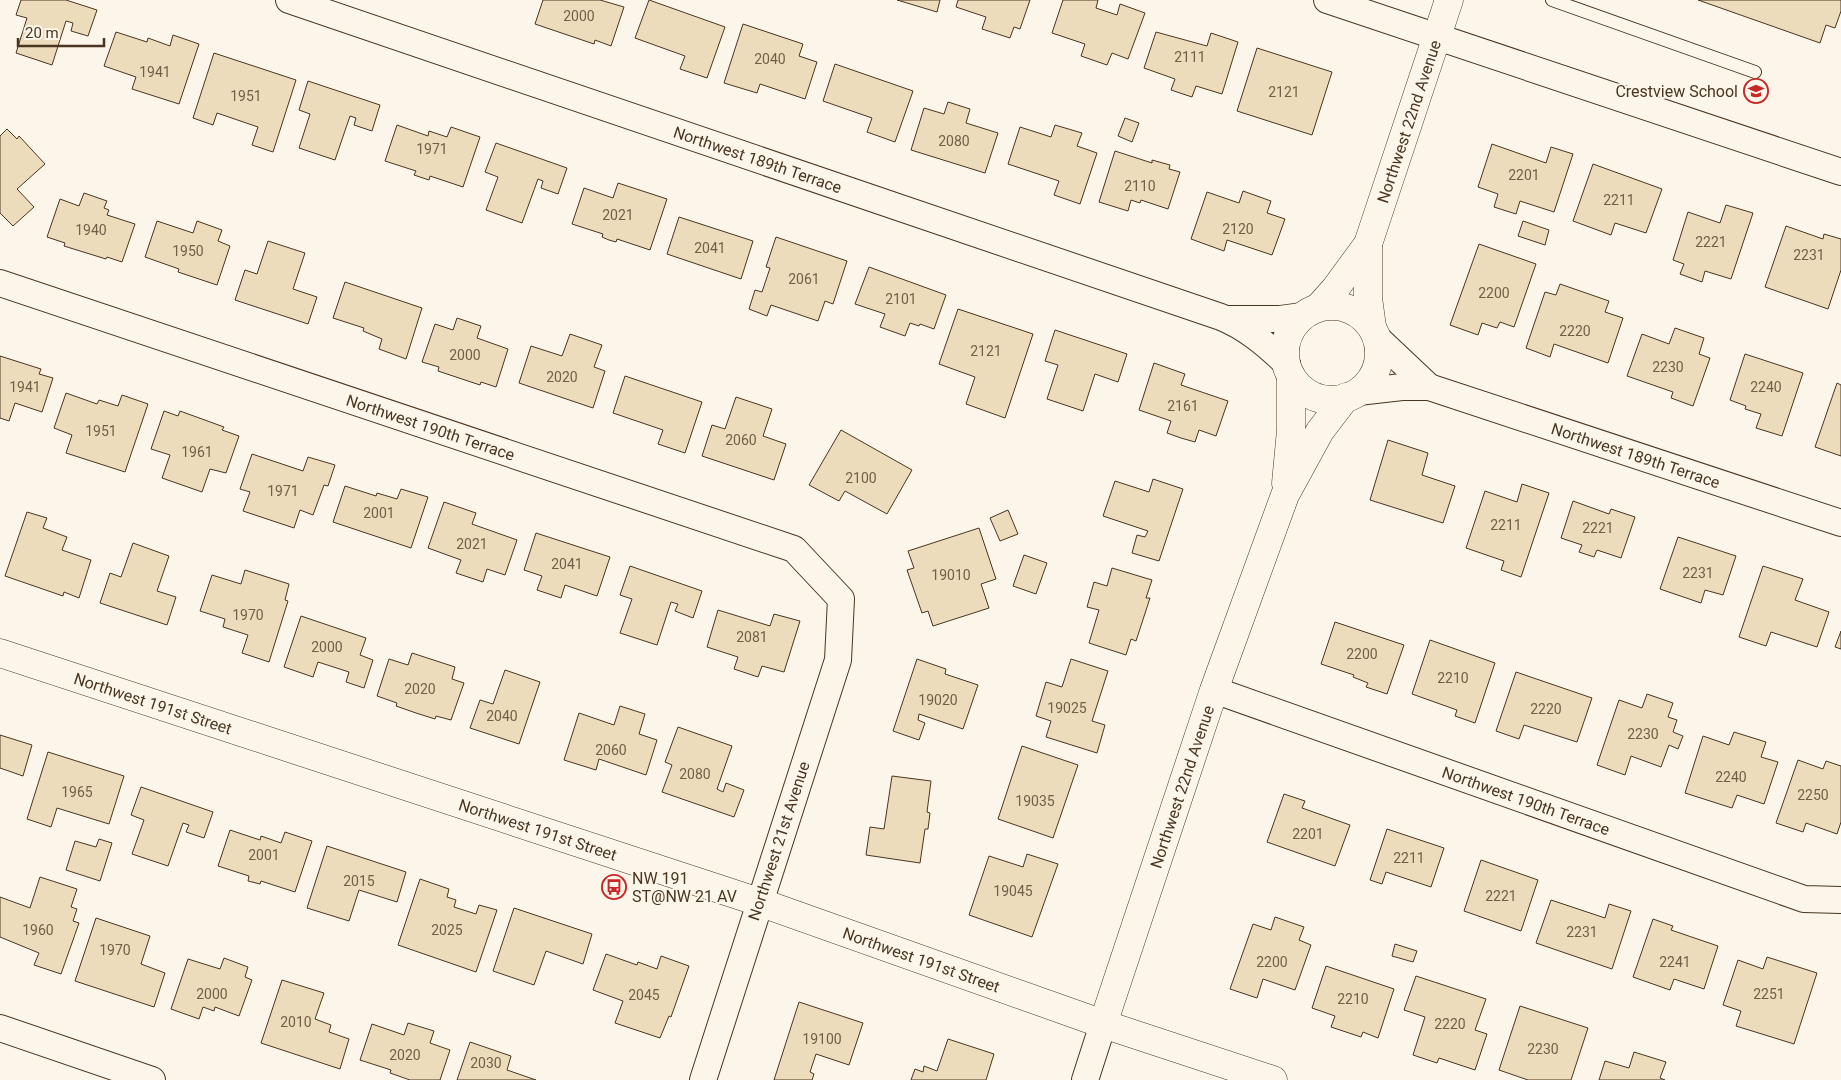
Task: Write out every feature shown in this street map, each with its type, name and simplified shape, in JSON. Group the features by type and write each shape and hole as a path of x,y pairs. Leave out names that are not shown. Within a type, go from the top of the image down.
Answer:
{"street":[{"name":"Northwest 189th Terrace","path":"289,0 1228,319 1270,347 1289,370"},
{"path":"1327,0 1841,172"},
{"name":"Northwest 22nd Avenue","path":"1311,312 1340,283 1368,244 1449,0"},
{"name":"Northwest 22nd Avenue","path":"1368,244 1368,298 1374,332"},
{"name":"Northwest 190th Terrace","path":"0,283 794,549 841,599"},
{"path":"1334,305 1349,308 1362,316 1374,332 1380,356 1376,371 1367,385 1339,400 1322,399 1307,393 1295,383 1284,352 1288,336 1295,323 1311,312 1334,305"},
{"name":"Northwest 189th Terrace","path":"1228,319 1280,319 1311,312"},
{"name":"Northwest 189th Terrace","path":"1374,332 1429,387"},
{"name":"Northwest 22nd Avenue","path":"1285,495 1291,430 1289,370"},
{"name":"Northwest 189th Terrace","path":"1352,394 1402,387 1429,387 1841,523"},
{"name":"Northwest 22nd Avenue","path":"1085,1080 1214,690 1285,495 1320,431 1352,394"},
{"name":"Northwest 21st Avenue","path":"703,1080 838,660 841,599"},
{"name":"Northwest 191st Street","path":"0,652 759,902 1103,1024 1273,1080"},
{"name":"Northwest 190th Terrace","path":"1214,690 1804,900 1841,900"},
{"path":"0,1028 152,1080"}],"lane":[{"path":"1552,0 1755,72"}],"building":[{"path":"21,0 66,0 97,10 88,36 71,31 73,23 66,21 52,65 16,53 27,18 16,15"},
{"path":"543,0 600,0 624,7 611,46 595,40 594,44 535,24"},
{"path":"649,0 725,27 707,78 680,69 685,56 635,38"},
{"path":"897,0 940,0 937,12"},
{"path":"958,0 1030,0 1020,29 1014,27 1010,38 982,29 986,17 956,7"},
{"path":"1063,0 1098,0 1096,8 1117,15 1120,4 1145,13 1128,59 1112,53 1107,65 1081,56 1085,44 1052,33"},
{"path":"1698,0 1841,0 1841,11 1835,28 1826,25 1820,43"},
{"path":"743,24 803,44 799,56 817,62 805,99 760,84 757,93 724,83"},
{"path":"116,32 147,42 148,38 170,46 173,35 199,44 179,104 132,89 136,77 104,66"},
{"path":"1156,32 1207,46 1211,33 1238,42 1222,94 1196,86 1192,97 1171,90 1175,79 1144,68"},
{"path":"1257,48 1332,72 1312,135 1237,111"},
{"path":"214,53 296,80 273,152 252,145 258,127 217,113 213,125 193,118"},
{"path":"835,64 913,91 895,142 867,132 872,118 823,101"},
{"path":"308,81 380,105 372,131 354,125 356,118 350,116 335,160 299,148 310,114 299,110"},
{"path":"948,102 970,109 966,123 998,133 985,173 911,150 924,108 944,114"},
{"path":"1125,118 1139,123 1132,142 1118,136"},
{"path":"397,125 428,136 429,131 447,137 451,127 480,137 463,187 430,176 429,180 414,175 416,171 385,161"},
{"path":"1055,125 1082,133 1077,146 1097,153 1080,204 1054,195 1059,181 1008,164 1020,127 1051,137"},
{"path":"7,129 17,139 19,136 45,164 17,189 34,207 13,226 0,213 0,136"},
{"path":"496,143 567,168 558,194 541,188 543,181 538,179 522,223 486,210 498,177 485,172"},
{"path":"1492,144 1546,163 1551,147 1573,154 1554,212 1520,201 1516,214 1494,207 1498,194 1478,187"},
{"path":"1115,151 1152,163 1152,160 1170,165 1169,169 1180,172 1168,209 1141,200 1140,203 1131,200 1128,211 1099,202"},
{"path":"1593,164 1662,189 1646,233 1615,223 1611,235 1573,221"},
{"path":"618,183 667,199 650,250 617,239 616,242 609,240 602,237 603,234 572,224 584,188 613,198"},
{"path":"1243,191 1271,201 1267,213 1285,219 1272,255 1227,240 1224,251 1191,239 1207,192 1239,203"},
{"path":"84,193 107,201 104,208 109,210 107,215 135,224 122,262 64,246 65,243 47,237 60,199 79,206"},
{"path":"1726,205 1753,213 1731,279 1705,271 1702,282 1680,274 1684,264 1673,260 1688,212 1720,223"},
{"path":"679,217 753,241 741,279 667,254"},
{"path":"157,221 193,233 197,221 222,230 218,241 230,246 217,285 178,272 179,269 145,257"},
{"path":"1523,221 1549,230 1545,245 1518,236"},
{"path":"1786,226 1823,239 1824,234 1841,239 1841,270 1828,309 1765,287"},
{"path":"776,237 847,261 833,304 825,301 818,321 771,305 767,316 749,309 755,290 762,292 770,268 766,267"},
{"path":"268,241 305,253 293,289 317,297 308,324 235,300 245,270 257,274"},
{"path":"1479,244 1536,264 1514,327 1500,322 1497,328 1482,323 1478,335 1450,325"},
{"path":"869,267 946,295 934,329 910,323 905,336 880,327 885,314 855,304"},
{"path":"345,282 422,308 406,359 379,349 382,339 363,331 364,328 333,318"},
{"path":"1560,284 1609,301 1605,312 1623,318 1608,363 1554,344 1550,357 1526,348 1545,292 1556,295"},
{"path":"958,309 1033,334 1005,418 966,404 975,377 939,364"},
{"path":"457,318 481,326 477,338 508,349 496,387 481,382 480,385 438,371 439,367 422,362 435,324 453,330"},
{"path":"1675,328 1704,338 1699,354 1710,358 1693,406 1671,398 1673,392 1627,376 1642,334 1669,344"},
{"path":"1055,330 1127,354 1118,382 1095,374 1083,411 1047,399 1058,365 1045,361"},
{"path":"570,334 602,345 594,367 605,371 593,408 519,383 531,346 562,356"},
{"path":"1745,354 1803,373 1782,436 1756,428 1761,414 1745,409 1746,406 1730,400"},
{"path":"0,356 41,369 39,374 53,378 42,412 15,403 9,421 0,418"},
{"path":"1154,363 1185,374 1181,385 1228,401 1216,436 1199,430 1195,442 1181,438 1167,433 1171,421 1139,410"},
{"path":"625,376 702,402 685,453 658,444 663,430 613,413"},
{"path":"1837,383 1841,385 1841,456 1815,447"},
{"path":"66,393 97,404 99,400 118,406 122,395 148,404 125,472 66,453 72,435 54,428"},
{"path":"736,397 772,409 763,436 786,444 774,480 702,456 712,425 725,429"},
{"path":"164,411 178,416 180,411 224,427 222,430 239,436 226,473 210,469 202,492 162,478 170,455 151,449"},
{"path":"841,430 912,470 887,514 845,491 839,501 809,485"},
{"path":"1388,440 1428,453 1422,475 1455,486 1443,523 1370,500"},
{"path":"252,454 303,471 308,457 335,465 328,486 324,485 313,515 300,510 294,528 243,511 250,492 240,489"},
{"path":"1153,479 1183,489 1159,561 1132,553 1137,535 1145,537 1148,531 1103,516 1115,481 1149,492"},
{"path":"1522,484 1549,493 1521,577 1501,570 1504,561 1466,548 1485,491 1517,502"},
{"path":"345,486 376,496 377,493 397,499 401,489 428,497 411,548 333,522"},
{"path":"1573,501 1609,514 1611,509 1635,517 1621,558 1597,550 1594,557 1579,552 1582,545 1561,538"},
{"path":"444,502 476,513 472,524 517,540 505,575 487,569 483,582 456,573 461,560 428,548"},
{"path":"1008,510 1018,534 1000,541 990,518"},
{"path":"27,512 47,518 43,528 67,537 62,550 91,560 79,598 64,592 63,596 5,576"},
{"path":"979,528 996,579 981,584 989,608 933,626 928,611 922,613 907,570 914,568 908,551"},
{"path":"536,533 610,557 597,596 565,585 561,598 537,590 542,576 524,570"},
{"path":"1678,537 1736,556 1723,595 1705,590 1701,603 1660,589"},
{"path":"133,543 169,556 157,591 176,597 167,625 100,603 110,573 121,577"},
{"path":"1024,555 1047,563 1036,594 1013,586"},
{"path":"630,566 702,591 693,618 675,611 678,604 671,602 657,645 620,633 632,599 620,595"},
{"path":"1763,566 1803,579 1795,600 1829,612 1817,647 1771,632 1766,646 1739,637"},
{"path":"1112,568 1152,580 1146,598 1150,598 1136,641 1131,639 1126,655 1089,643 1099,610 1087,607 1094,582 1107,586"},
{"path":"245,570 289,584 285,600 288,601 269,662 242,653 248,635 223,627 225,619 200,611 212,575 241,584"},
{"path":"718,610 770,626 774,614 800,621 784,672 762,666 758,677 734,669 738,657 707,647"},
{"path":"301,616 366,638 360,655 373,660 364,688 346,682 349,672 318,662 313,677 284,667"},
{"path":"1335,622 1404,645 1387,694 1366,687 1368,683 1353,677 1354,675 1321,664"},
{"path":"1841,631 1841,649 1835,647"},
{"path":"1430,640 1495,663 1475,723 1455,716 1457,710 1412,694"},
{"path":"412,653 455,667 452,679 464,683 451,720 436,716 435,719 416,713 396,706 397,703 377,696 389,659 408,665"},
{"path":"917,659 946,669 945,674 978,685 963,729 919,714 918,720 925,723 919,740 893,731"},
{"path":"1071,659 1108,671 1092,721 1105,725 1097,753 1046,737 1051,721 1036,716 1046,682 1062,687"},
{"path":"505,670 540,682 519,744 470,728 480,700 493,704"},
{"path":"1516,672 1592,698 1577,742 1524,725 1519,739 1496,731"},
{"path":"1647,694 1673,703 1668,717 1677,720 1673,732 1683,736 1678,749 1669,745 1661,767 1631,756 1625,775 1597,765 1619,700 1642,708"},
{"path":"620,706 645,714 639,734 657,740 646,775 599,759 596,770 564,760 579,713 614,725"},
{"path":"678,727 732,746 717,789 723,792 726,783 744,790 734,817 662,792 672,765 665,762"},
{"path":"1734,732 1766,742 1761,757 1778,762 1764,804 1737,795 1732,808 1685,793 1703,736 1729,745"},
{"path":"0,735 32,745 23,776 0,768"},
{"path":"1022,746 1078,765 1053,838 998,819"},
{"path":"48,752 124,776 109,824 57,808 51,827 27,819"},
{"path":"1798,760 1823,769 1826,761 1841,766 1841,822 1837,834 1806,823 1803,832 1776,823"},
{"path":"892,776 931,781 927,812 930,813 928,829 925,829 920,863 866,855 870,827 884,829"},
{"path":"141,787 213,812 204,838 186,832 189,825 183,823 168,866 132,854 144,820 131,815"},
{"path":"1284,794 1305,801 1302,808 1350,825 1335,866 1267,842"},
{"path":"1387,829 1444,848 1431,887 1386,872 1382,884 1370,880"},
{"path":"230,830 260,840 261,836 281,843 285,832 312,841 295,892 261,881 260,884 248,881 249,876 218,866"},
{"path":"99,839 112,843 100,881 66,870 75,841 96,847"},
{"path":"327,846 406,872 397,902 359,890 349,921 307,908"},
{"path":"1027,854 1058,864 1032,937 969,915 989,856 1023,867"},
{"path":"1481,860 1538,880 1521,931 1464,911"},
{"path":"40,877 77,889 71,907 77,909 73,921 79,923 61,974 34,965 39,953 0,937 0,897 30,908"},
{"path":"420,879 449,889 447,897 456,900 454,907 476,914 479,905 497,910 476,972 398,945"},
{"path":"1551,900 1605,918 1609,904 1631,911 1612,969 1536,943"},
{"path":"514,908 592,934 583,964 546,951 534,985 493,971"},
{"path":"1275,917 1304,927 1299,940 1311,945 1295,990 1263,979 1257,998 1230,989 1253,924 1271,930"},
{"path":"96,918 150,936 141,964 165,973 154,1007 75,981"},
{"path":"1653,919 1673,926 1671,930 1718,946 1704,989 1674,979 1670,990 1633,977"},
{"path":"1395,944 1417,951 1413,962 1392,956"},
{"path":"606,954 637,965 638,962 657,969 661,956 689,966 671,1017 669,1016 660,1038 615,1023 623,1001 593,990"},
{"path":"1767,957 1817,973 1794,1044 1736,1026 1741,1011 1723,1005 1738,960 1763,969"},
{"path":"224,958 248,967 245,977 252,980 239,1016 215,1007 214,1011 203,1007 199,1019 171,1009 188,959 220,969"},
{"path":"1326,966 1394,989 1378,1038 1363,1032 1361,1037 1331,1027 1335,1016 1312,1008"},
{"path":"1416,976 1486,999 1475,1030 1487,1034 1475,1070 1439,1058 1437,1063 1413,1055 1425,1017 1404,1010"},
{"path":"282,980 324,993 315,1019 331,1025 329,1032 349,1039 340,1069 261,1043"},
{"path":"799,1002 863,1023 849,1065 816,1054 810,1072 814,1074 812,1080 774,1080"},
{"path":"1520,1006 1588,1028 1571,1080 1528,1080 1499,1070"},
{"path":"408,1023 434,1031 430,1043 450,1050 440,1080 410,1080 390,1073 391,1070 360,1060 372,1024 404,1035"},
{"path":"948,1039 994,1054 986,1080 911,1080 915,1069 923,1072 924,1066 937,1071"},
{"path":"470,1042 511,1056 507,1070 536,1080 457,1080"},
{"path":"1634,1052 1666,1062 1660,1078 1665,1080 1599,1080 1605,1061 1629,1068"}],"place":[{"name":"Crestview School","path":"1756,91"},
{"name":"NW 191 ST@NW 21 AV","path":"614,887"}]}
